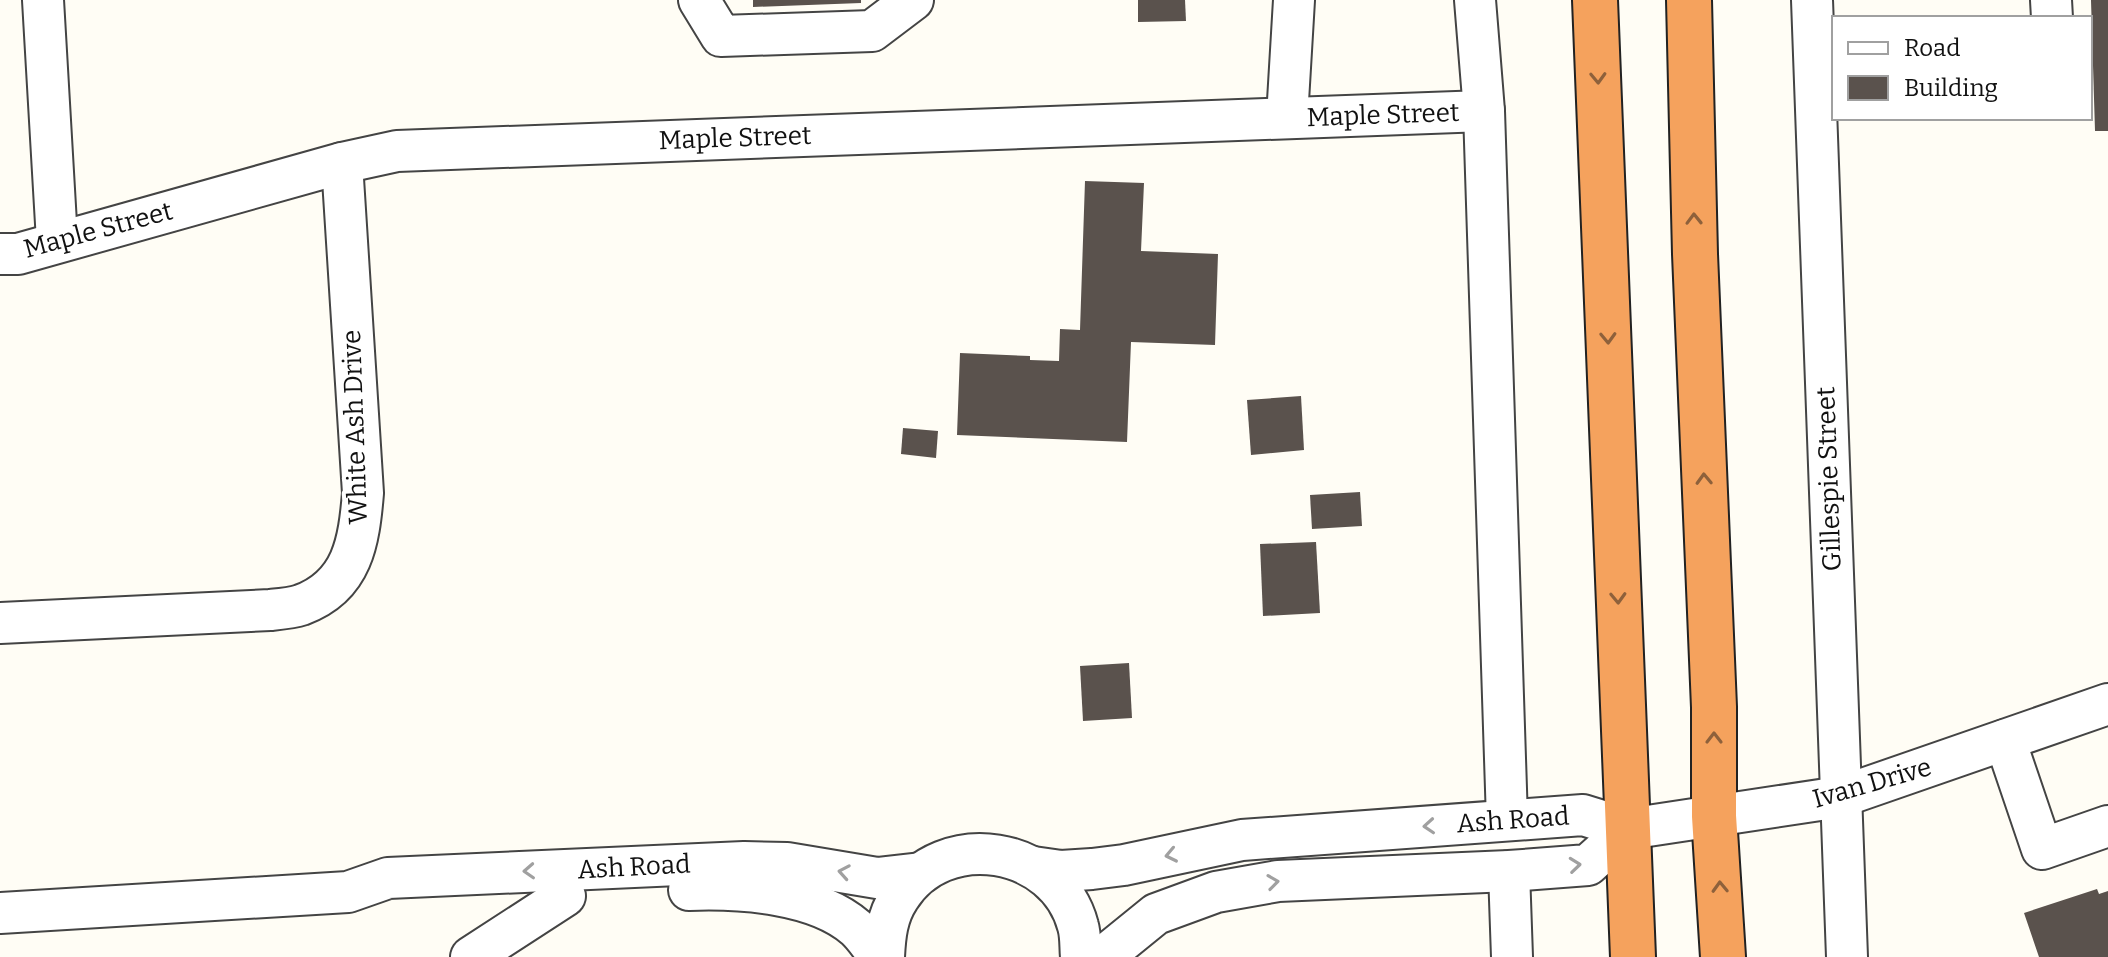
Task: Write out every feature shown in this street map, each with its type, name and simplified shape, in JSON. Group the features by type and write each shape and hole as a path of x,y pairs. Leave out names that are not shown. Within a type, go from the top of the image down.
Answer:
{"highway":[{"path":"1595,0 1633,957"},
{"path":"1689,0 1695,254 1714,707 1714,816 1723,957"}],"street":[{"path":"43,0 57,241"},
{"path":"699,0 721,36 872,31 913,0"},
{"path":"1287,118 1294,0"},
{"path":"1475,0 1484,111 1507,820"},
{"name":"Gillespie Street","path":"1812,0 1847,957"},
{"name":"Maple Street","path":"0,254 18,254 342,163 397,151 1484,111"},
{"name":"White Ash Drive","path":"0,623 270,610 301,605 330,589 352,560 360,534 363,493 342,163"},
{"name":"Ivan Drive","path":"1628,829 1840,797 2108,704"},
{"path":"2005,740 2042,849 2108,826"},
{"name":"Ash Road","path":"1033,867 1061,871 1092,869 1242,840 1583,815 1628,829"},
{"name":"Ash Road","path":"1103,957 1156,914 1216,892 1278,881 1588,865 1628,829"},
{"path":"882,957 885,928 899,897 921,873 951,857 984,852 1017,859 1044,874 1065,898 1078,927 1081,957"},
{"name":"Ash Road","path":"0,913 348,892 388,878 744,862 787,863 877,878 921,873"},
{"path":"1509,871 1512,957"},
{"name":"Ash Road","path":"348,892 391,904 723,889 760,891 826,911 855,927 882,957"},
{"path":"471,957 565,896"}],"building":[{"path":"753,0 861,0 861,3 753,7"},
{"path":"1138,0 1185,0 1186,21 1138,22"},
{"path":"2091,0 2108,0 2108,131 2095,131"},
{"path":"1085,181 1144,183 1141,251 1218,254 1215,345 1131,342 1127,442 957,435 960,353 1030,356 1030,360 1059,361 1060,329 1080,330"},
{"path":"1301,396 1304,450 1251,455 1247,400"},
{"path":"903,428 938,431 936,458 901,454"},
{"path":"1360,492 1362,526 1312,529 1310,495"},
{"path":"1316,542 1320,613 1263,616 1260,544"},
{"path":"1129,663 1132,718 1083,721 1080,666"},
{"path":"2097,889 2099,894 2108,891 2108,957 2039,957 2024,913"}]}
